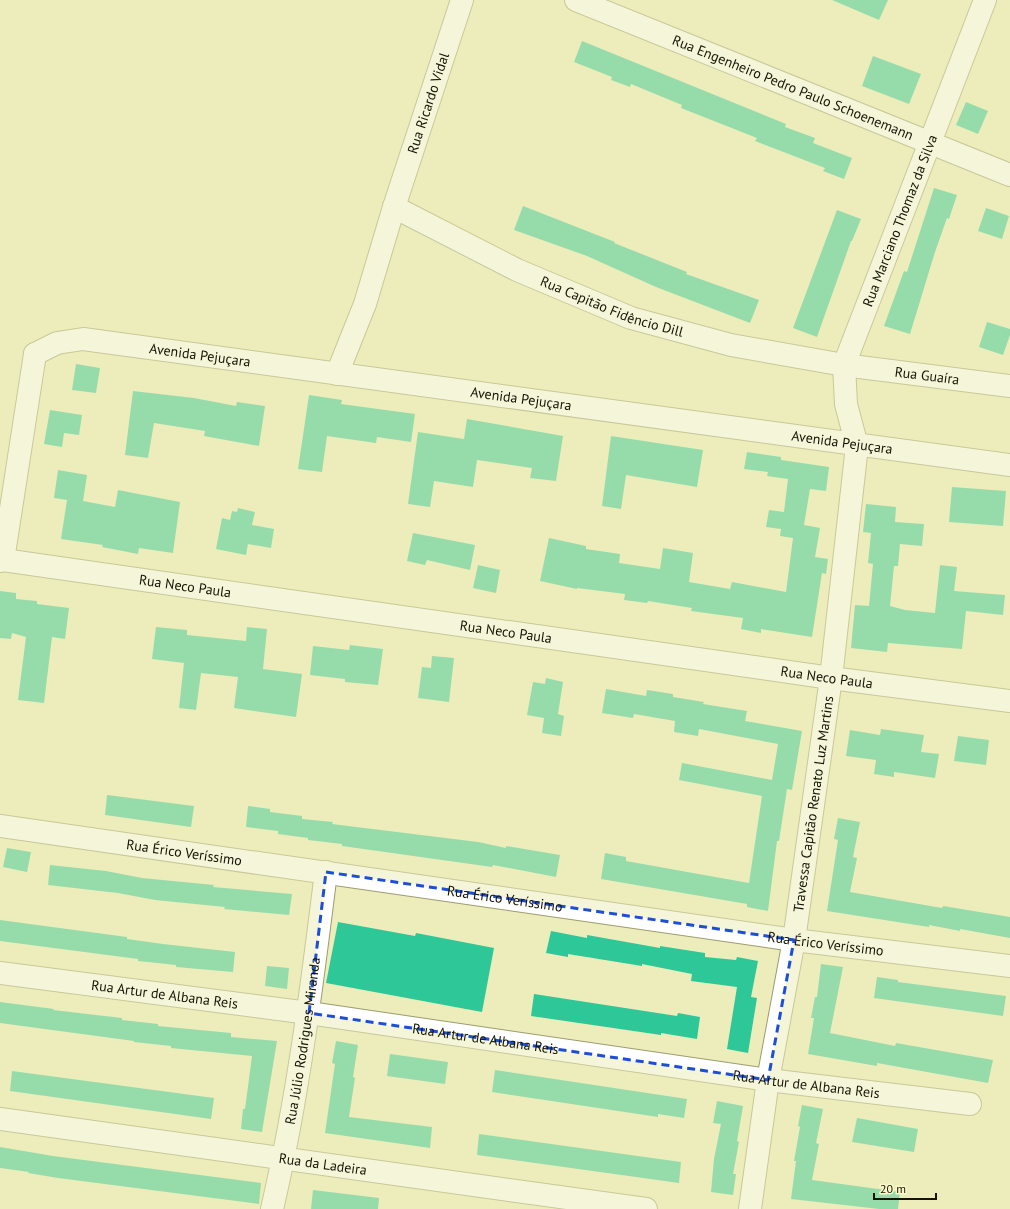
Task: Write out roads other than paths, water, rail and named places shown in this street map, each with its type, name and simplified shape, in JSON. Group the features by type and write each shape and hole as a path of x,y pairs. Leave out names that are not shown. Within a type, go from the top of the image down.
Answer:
{"street":[{"name":"Rua Ricardo Vidal","path":"337,374 365,304 394,207 462,0"},
{"name":"Rua Engenheiro Pedro Paulo Schoenemann","path":"576,0 1010,175"},
{"name":"Rua Marciano Thomaz da Silva","path":"856,446 846,404 844,366 984,0"},
{"name":"Rua Capitão Fidêncio Dill","path":"394,207 518,270 631,318 731,345 844,366"},
{"name":"Avenida Pejuçara","path":"1,560 35,354 57,343 83,339 856,446 1010,465"},
{"name":"Rua Guaíra","path":"844,366 1010,386"},
{"name":"Travessa Capitão Renato Luz Martins","path":"750,1209 768,1080 794,940 831,678 856,446"},
{"name":"Rua Neco Paula","path":"1,560 831,678 1010,701"},
{"name":"Rua Érico Veríssimo","path":"0,826 794,940 1010,966"},
{"name":"Rua Júlio Rodrigues Miranda","path":"272,1209 284,1158 309,1013 326,872"},
{"name":"Rua Artur de Albana Reis","path":"0,973 309,1013 768,1080 970,1104"},
{"name":"Rua da Ladeira","path":"0,1119 646,1209"}]}
